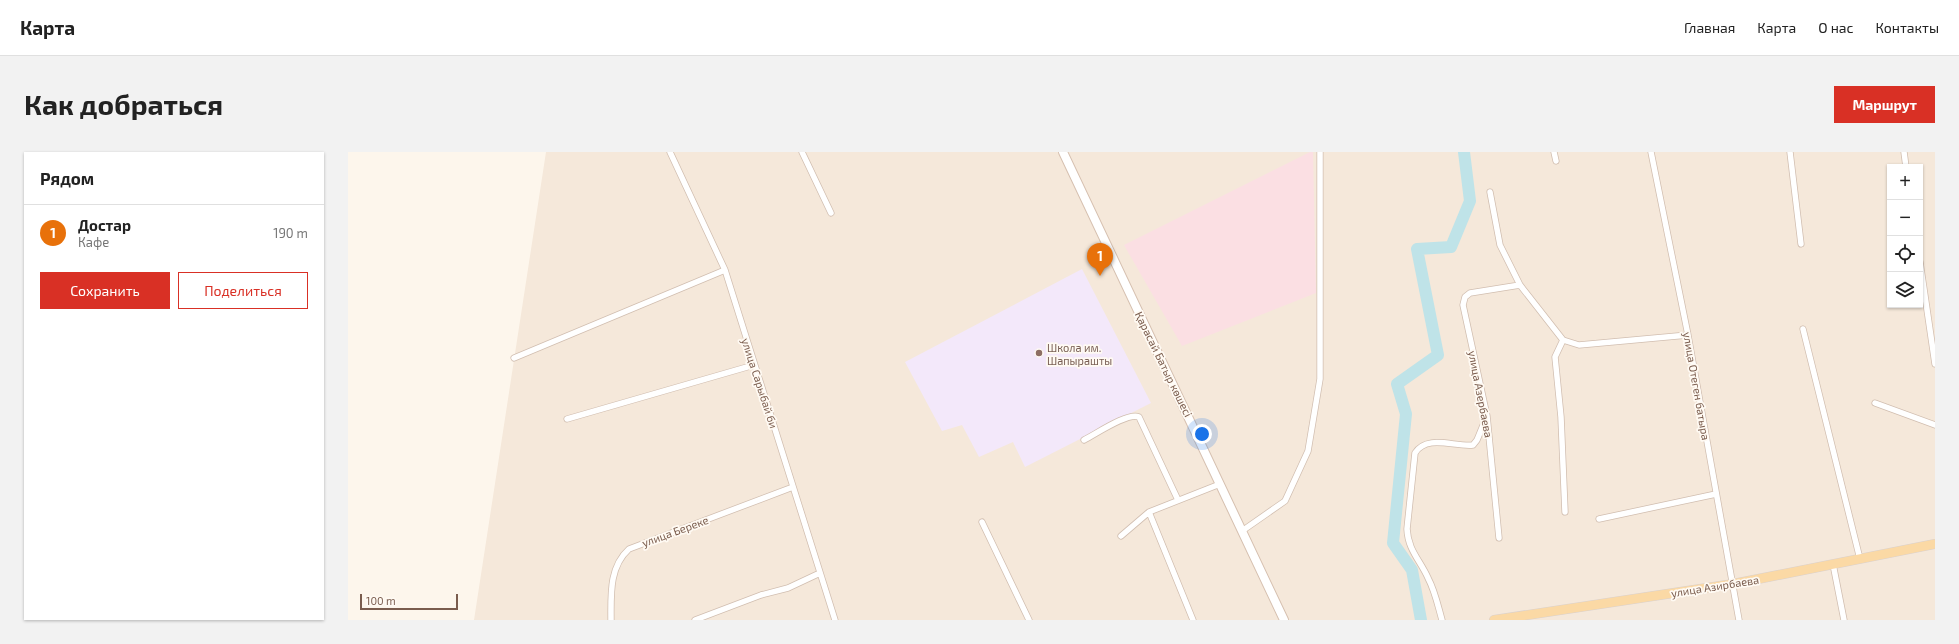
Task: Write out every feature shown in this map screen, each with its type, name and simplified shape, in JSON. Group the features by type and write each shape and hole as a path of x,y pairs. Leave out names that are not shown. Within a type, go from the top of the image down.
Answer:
{"main road":[{"name":"Қарасай Батыр көшесі","path":"1062,152 1284,620"},
{"name":"улица Азирбаева","path":"1494,620 1733,584 1935,544"}],"street":[{"name":"улица Сарыбай би","path":"670,152 725,270 835,620"},
{"path":"802,152 831,213"},
{"path":"1242,531 1285,500 1308,450 1320,379 1320,152"},
{"path":"1554,152 1556,161"},
{"name":"улица Отеген батыра","path":"1651,152 1688,335 1740,620"},
{"path":"1790,152 1800,244"},
{"path":"1904,152 1906,164"},
{"path":"1490,192 1500,245 1520,285 1563,340 1579,345 1688,335"},
{"path":"514,358 725,270"},
{"path":"1921,272 1935,364"},
{"name":"улица Азербаева","path":"1499,538 1487,416 1463,305 1465,298 1470,293 1520,285"},
{"path":"1803,329 1860,559"},
{"path":"1563,340 1555,357 1561,417 1565,512"},
{"path":"567,419 754,365"},
{"path":"1875,403 1935,424"},
{"path":"1084,440 1126,417 1135,415 1139,418 1178,500"},
{"path":"1442,620 1428,576 1407,541 1415,454 1419,447 1426,444 1445,443 1463,446 1473,445 1477,440 1487,416"},
{"path":"1122,536 1149,512 1220,484"},
{"name":"улица Береке","path":"611,620 611,594 616,566 629,549 793,487"},
{"path":"1599,519 1716,494"},
{"path":"1149,512 1194,620"},
{"path":"982,522 1029,620"},
{"path":"1833,564 1844,620"},
{"path":"695,620 760,595 788,588 820,573"}],"shaded area":[{"path":"546,152 1935,152 1935,620 474,620"},
{"path":"1310,152 1313,152 1316,293 1182,346 1124,245"},
{"path":"1082,269 1151,403 1025,467 1013,442 979,457 962,425 942,431 905,362"}],"waterway":[{"path":"1421,620 1412,570 1393,543 1406,414 1397,384 1438,355 1417,249 1451,247 1470,201 1464,152"}],"place":[{"name":"Достар","path":"1100,276"},
{"name":"Школа им. Шапырашты","path":"1039,353"}]}
